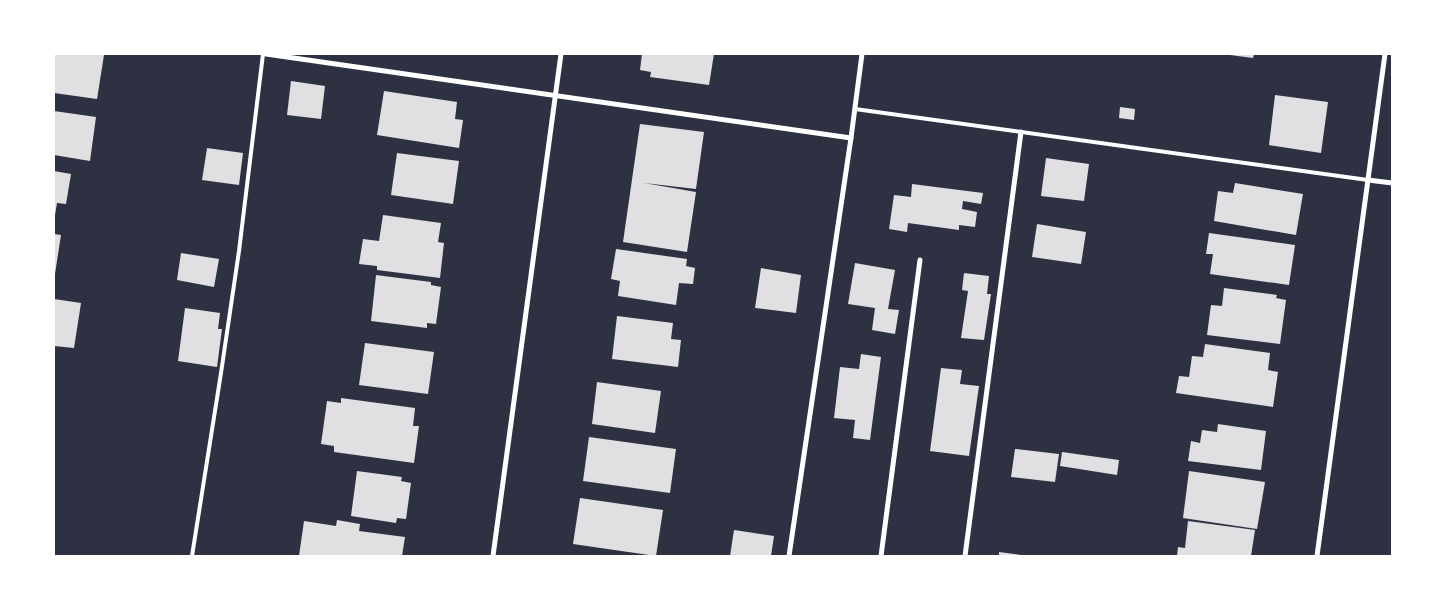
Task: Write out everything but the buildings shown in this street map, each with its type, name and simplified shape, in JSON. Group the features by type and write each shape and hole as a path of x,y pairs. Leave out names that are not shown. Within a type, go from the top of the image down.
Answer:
{"street":[{"path":"264,54 851,138"},
{"path":"493,556 561,54"},
{"path":"789,556 862,54"},
{"path":"1317,556 1385,54"},
{"path":"965,556 1021,132"},
{"path":"1368,180 1392,183"},
{"path":"881,556 920,260"}],"lane":[{"path":"192,556 221,373 264,54"},
{"path":"855,109 1368,180"}]}
